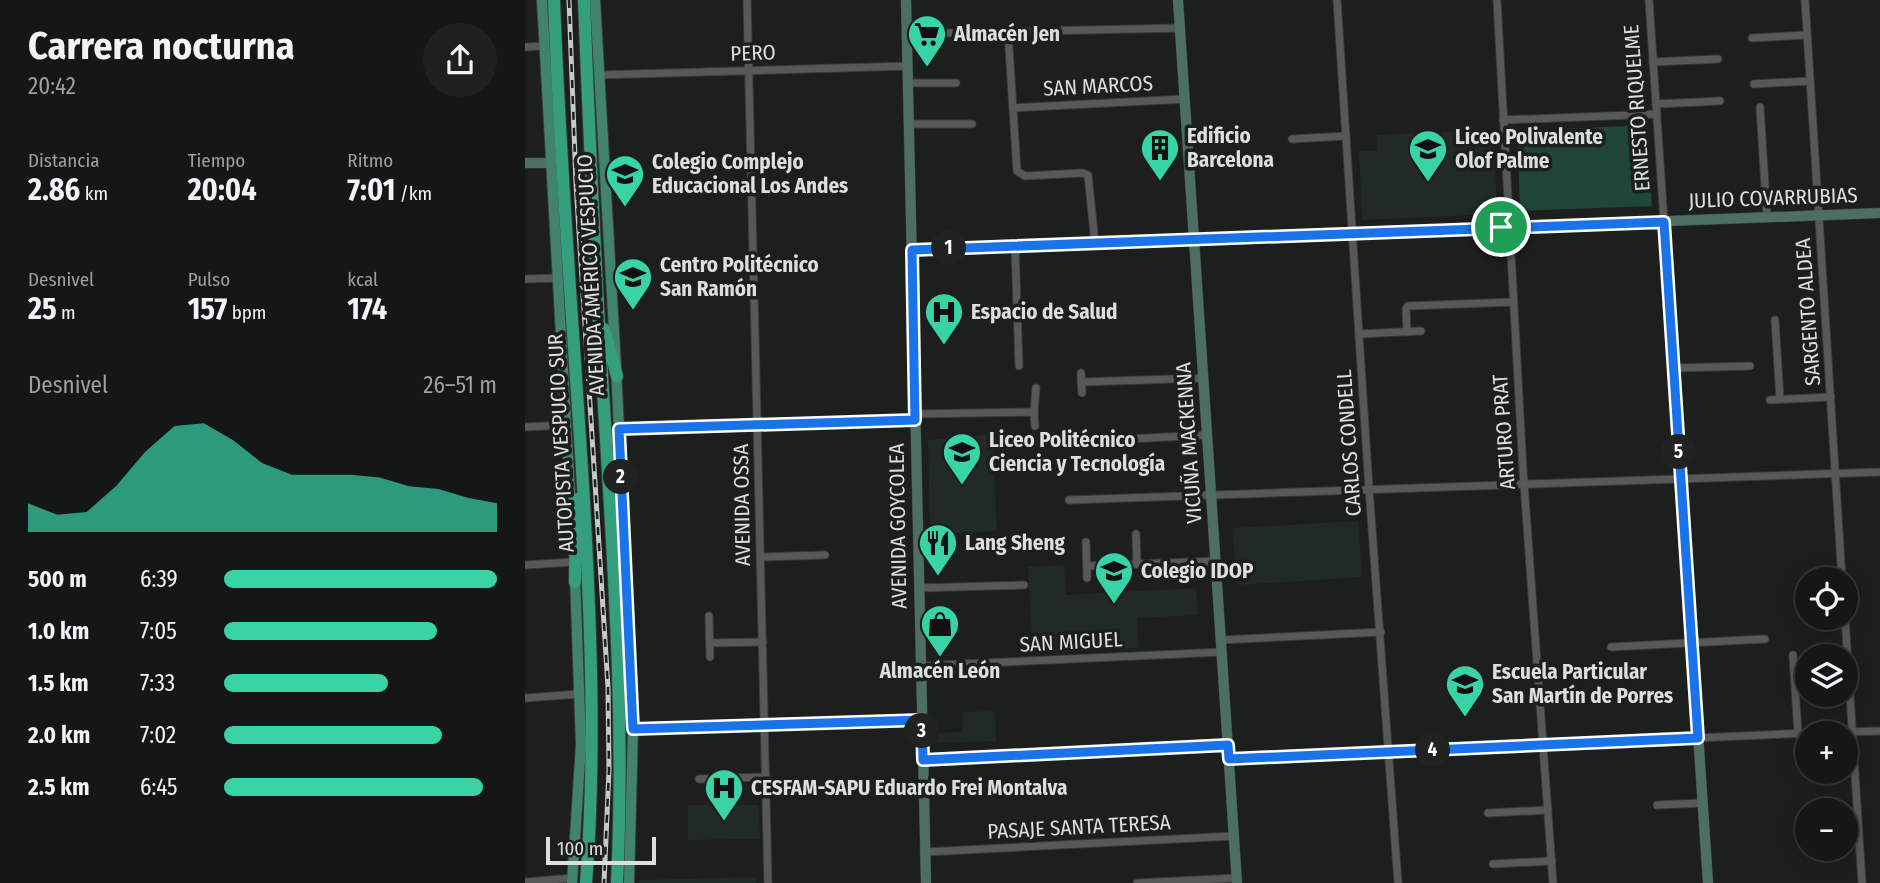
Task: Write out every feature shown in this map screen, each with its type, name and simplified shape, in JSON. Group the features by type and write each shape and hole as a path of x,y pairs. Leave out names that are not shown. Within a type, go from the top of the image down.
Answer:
{"highway":[{"name":"AUTOPISTA VESPUCIO SUR","path":"554,0 560,158 577,383 593,679 593,781 586,883"},
{"name":"AUTOPISTA VESPUCIO SUR","path":"584,0 597,303 619,685 617,883"},
{"path":"597,303 617,376"},
{"path":"575,582 577,383"}],"main road":[{"name":"AVENIDA AMÉRICO VESPUCIO","path":"542,0 580,694 580,771 573,881"},
{"name":"AVENIDA AMÉRICO VESPUCIO","path":"595,0 617,376 633,729 629,883"}],"street":[{"name":"AVENIDA OSSA","path":"747,0 768,883"},
{"name":"AVENIDA GOYCOLEA","path":"906,0 926,883"},
{"name":"VICUÑA MACKENNA","path":"1178,0 1237,881"},
{"name":"CARLOS CONDELL","path":"1337,0 1398,883"},
{"name":"ARTURO PRAT","path":"1497,0 1524,483 1553,883"},
{"name":"ERNESTO RIQUELME","path":"1649,0 1707,883"},
{"name":"SARGENTO ALDEA","path":"1805,0 1841,567"},
{"path":"907,34 1181,28"},
{"path":"1008,32 1016,169 1019,174 1025,176 1088,175 1094,243"},
{"path":"1752,38 1807,35"},
{"path":"525,47 544,46"},
{"path":"1653,62 1718,59"},
{"name":"PERO","path":"599,75 908,66"},
{"path":"1754,84 1810,80"},
{"path":"908,83 955,83"},
{"name":"SAN MARCOS","path":"1013,108 1185,99"},
{"path":"1656,104 1720,101"},
{"path":"1760,107 1767,218"},
{"path":"1503,120 1657,114"},
{"path":"909,124 972,124"},
{"path":"1291,139 1346,136"},
{"path":"525,163 549,163"},
{"name":"JULIO COVARRUBIAS","path":"912,250 1880,213"},
{"path":"1015,246 1019,366"},
{"path":"525,279 558,278"},
{"path":"1407,332 1408,306 1513,302"},
{"path":"1775,320 1780,399"},
{"path":"1359,334 1421,331"},
{"path":"1674,368 1750,366"},
{"path":"1081,373 1082,393"},
{"path":"1081,382 1204,378"},
{"path":"1035,426 1036,388"},
{"path":"1770,400 1831,397"},
{"path":"619,429 1034,412"},
{"path":"525,427 565,425"},
{"path":"1068,442 1207,435"},
{"path":"1069,500 1880,472"},
{"path":"1136,534 1137,564"},
{"path":"1086,542 1087,578"},
{"path":"761,557 825,555"},
{"path":"1087,566 1216,561"},
{"path":"525,565 574,562"},
{"path":"919,588 1024,584"},
{"path":"709,616 710,657"},
{"path":"1846,630 1851,721"},
{"path":"1221,640 1381,632"},
{"path":"1611,647 1765,639"},
{"path":"710,643 763,642"},
{"name":"SAN MIGUEL","path":"921,666 1222,652"},
{"path":"1793,655 1797,721"},
{"path":"525,698 580,694"},
{"path":"633,729 922,720"},
{"path":"1858,732 1880,731"},
{"path":"1229,759 1795,734"},
{"path":"923,760 1228,745"},
{"path":"699,779 766,777"},
{"path":"1855,784 1862,883"},
{"path":"1657,804 1702,803"},
{"path":"1488,813 1549,810"},
{"name":"PASAJE SANTA TERESA","path":"925,852 1234,836"},
{"path":"1493,864 1552,862"},
{"path":"525,882 573,881"},
{"path":"1137,883 1237,881"}],"shaded area":[{"name":"Liceo Polivalente Olof Palme","path":"1494,130 1497,214 1362,220 1359,151 1378,151 1377,135"},
{"name":"Liceo Politécnico Ciencia y Tecnología","path":"992,434 997,531 930,534 928,440"},
{"path":"1358,521 1362,577 1237,585 1232,528"},
{"name":"Colegio IDOP","path":"1064,565 1066,595 1196,588 1198,615 1137,618 1139,648 1033,654 1028,567"},
{"path":"995,711 996,741 929,743 929,733 963,732 962,712"},
{"name":"CESFAM-SAPU Eduardo Frei Montalva","path":"688,805 759,805 760,839 688,840"},
{"path":"756,877 756,883 639,883 639,880"}],"green space":[{"path":"1645,125 1652,206 1520,211 1517,131"}],"railway":[{"path":"569,0 576,184 608,687 609,770 604,883"}],"place":[{"name":"Almacén Jen","path":"927,68"},
{"name":"Edificio Barcelona","path":"1160,182"},
{"name":"Liceo Polivalente Olof Palme","path":"1428,183"},
{"name":"Colegio Complejo Educacional Los Andes","path":"625,208"},
{"name":"Centro Politécnico San Ramón","path":"633,311"},
{"name":"Espacio de Salud","path":"944,346"},
{"name":"Liceo Politécnico Ciencia y Tecnología","path":"962,486"},
{"name":"Lang Sheng","path":"938,577"},
{"name":"Colegio IDOP","path":"1114,605"},
{"name":"Almacén León","path":"940,658"},
{"name":"Escuela Particular San Martín de Porres","path":"1465,718"},
{"name":"CESFAM-SAPU Eduardo Frei Montalva","path":"724,822"}],"route":[{"path":"1664,222 1698,738 1229,759 1228,745 923,760 922,720 633,729 619,429 915,420 912,250 1501,227 1664,222"}]}
